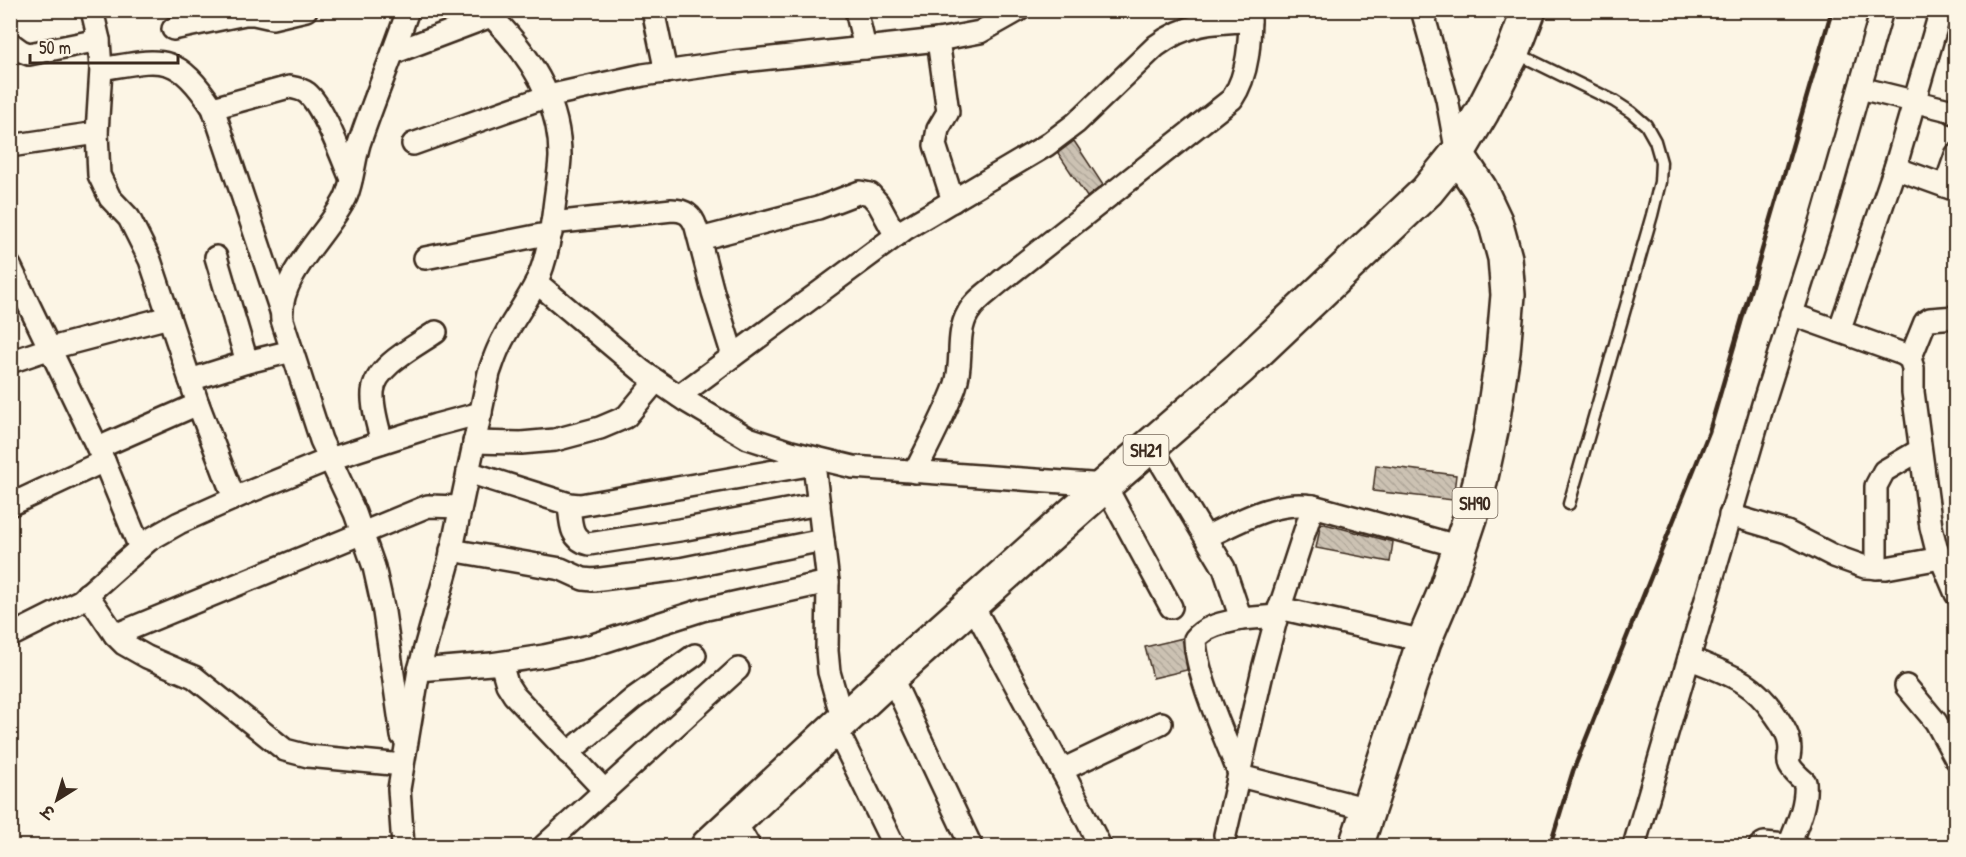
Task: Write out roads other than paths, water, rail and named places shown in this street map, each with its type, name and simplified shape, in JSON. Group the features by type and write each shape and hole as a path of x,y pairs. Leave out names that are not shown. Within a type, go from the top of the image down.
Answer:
{"main road":[{"name":"SH21","path":"708,846 742,833 839,724 1104,485 1240,368 1427,192 1457,154 1513,52 1529,10"},
{"name":"SH90","path":"1356,846 1424,641 1447,588 1476,500 1491,431 1503,352 1508,295 1505,258 1495,221 1480,189 1457,154"}],"street":[{"path":"92,10 99,40 101,69 97,133 99,175 110,198 129,218 150,260 198,404 234,498"},
{"path":"173,29 245,14 272,18 306,10"},
{"path":"281,311 294,275 346,196 360,142 408,10"},
{"path":"653,10 666,72"},
{"path":"856,10 865,48"},
{"path":"413,144 548,96 643,75 734,62 938,40 980,32 1019,10"},
{"path":"1422,10 1448,99 1457,154"},
{"path":"1635,846 1730,515 1823,216 1882,10"},
{"path":"1839,331 1916,101 1941,10"},
{"path":"393,53 488,13 507,32 531,64 548,96 555,114 560,156 551,228 536,282 499,348 489,373 451,550 419,670 399,789 403,846"},
{"path":"679,396 896,236 1047,145 1076,123 1156,46 1169,37 1182,29 1250,16 1245,74 1232,99 1009,275 975,303 968,312 963,323 961,368 956,386 915,472"},
{"path":"10,43 29,54 99,40"},
{"path":"938,40 948,112 935,136 935,145 953,201"},
{"path":"101,69 153,60 167,62 179,69 213,108 281,311 321,440 362,533 374,567 384,612 404,760"},
{"path":"213,108 289,87 298,88 307,93 316,105 351,179"},
{"path":"1860,87 1950,110 1956,114"},
{"path":"10,146 97,133"},
{"path":"1894,168 1950,188 1956,155"},
{"path":"700,239 818,208 860,192 870,194 878,203 896,236"},
{"path":"425,258 551,228 681,210 694,219 733,356"},
{"path":"216,257 247,362"},
{"path":"10,266 101,455 140,548"},
{"path":"536,282 656,381 748,438 822,462 915,472 1104,485 1171,608"},
{"path":"1791,314 1903,354 1910,359 1913,368 1913,392 1931,527 1944,548 1956,594"},
{"path":"10,362 51,348 169,316"},
{"path":"1910,359 1925,322 1930,319 1956,317"},
{"path":"382,442 372,394 378,377 389,364 436,332"},
{"path":"190,380 292,351"},
{"path":"474,442 521,443 555,440 600,428 626,417 656,381"},
{"path":"10,505 198,404"},
{"path":"10,636 65,610 140,548 163,532 234,498 330,459 481,413"},
{"path":"1151,446 1224,568 1241,619"},
{"path":"1876,568 1876,486 1884,471 1920,450"},
{"path":"468,472 569,504 594,504 822,462"},
{"path":"822,462 819,504 828,582 829,672 839,724 894,846"},
{"path":"1206,537 1281,505 1297,503 1461,547"},
{"path":"569,504 573,532 577,539 589,544 686,529 819,504"},
{"path":"1225,835 1278,612 1313,506"},
{"path":"115,635 428,507 460,507"},
{"path":"1730,515 1769,525 1846,561 1876,568 1944,548"},
{"path":"451,550 561,569 583,579 593,580 680,569 823,540"},
{"path":"419,670 501,663 591,646 702,610 828,582"},
{"path":"87,594 115,635 134,651 194,677 273,742 293,754 404,760"},
{"path":"972,604 1062,770 1100,846"},
{"path":"1240,776 1197,657 1195,639 1201,632 1209,627 1278,612 1424,641"},
{"path":"568,753 634,698 694,655"},
{"path":"1689,658 1743,681 1755,689 1764,698 1786,731 1790,742 1788,763 1805,782 1806,790 1802,810 1793,846 1764,843 1760,846"},
{"path":"501,663 507,684 514,695 605,791"},
{"path":"544,846 738,669"},
{"path":"891,676 971,846"},
{"path":"1906,686 1936,722 1956,759"},
{"path":"1062,770 1161,723"},
{"path":"1240,776 1368,808"}],"lane":[{"path":"1513,52 1614,101 1631,112 1646,125 1655,141 1661,162 1660,182 1652,215 1569,504"}],"railway":[{"path":"1550,846 1573,771 1709,432 1832,10"}]}
